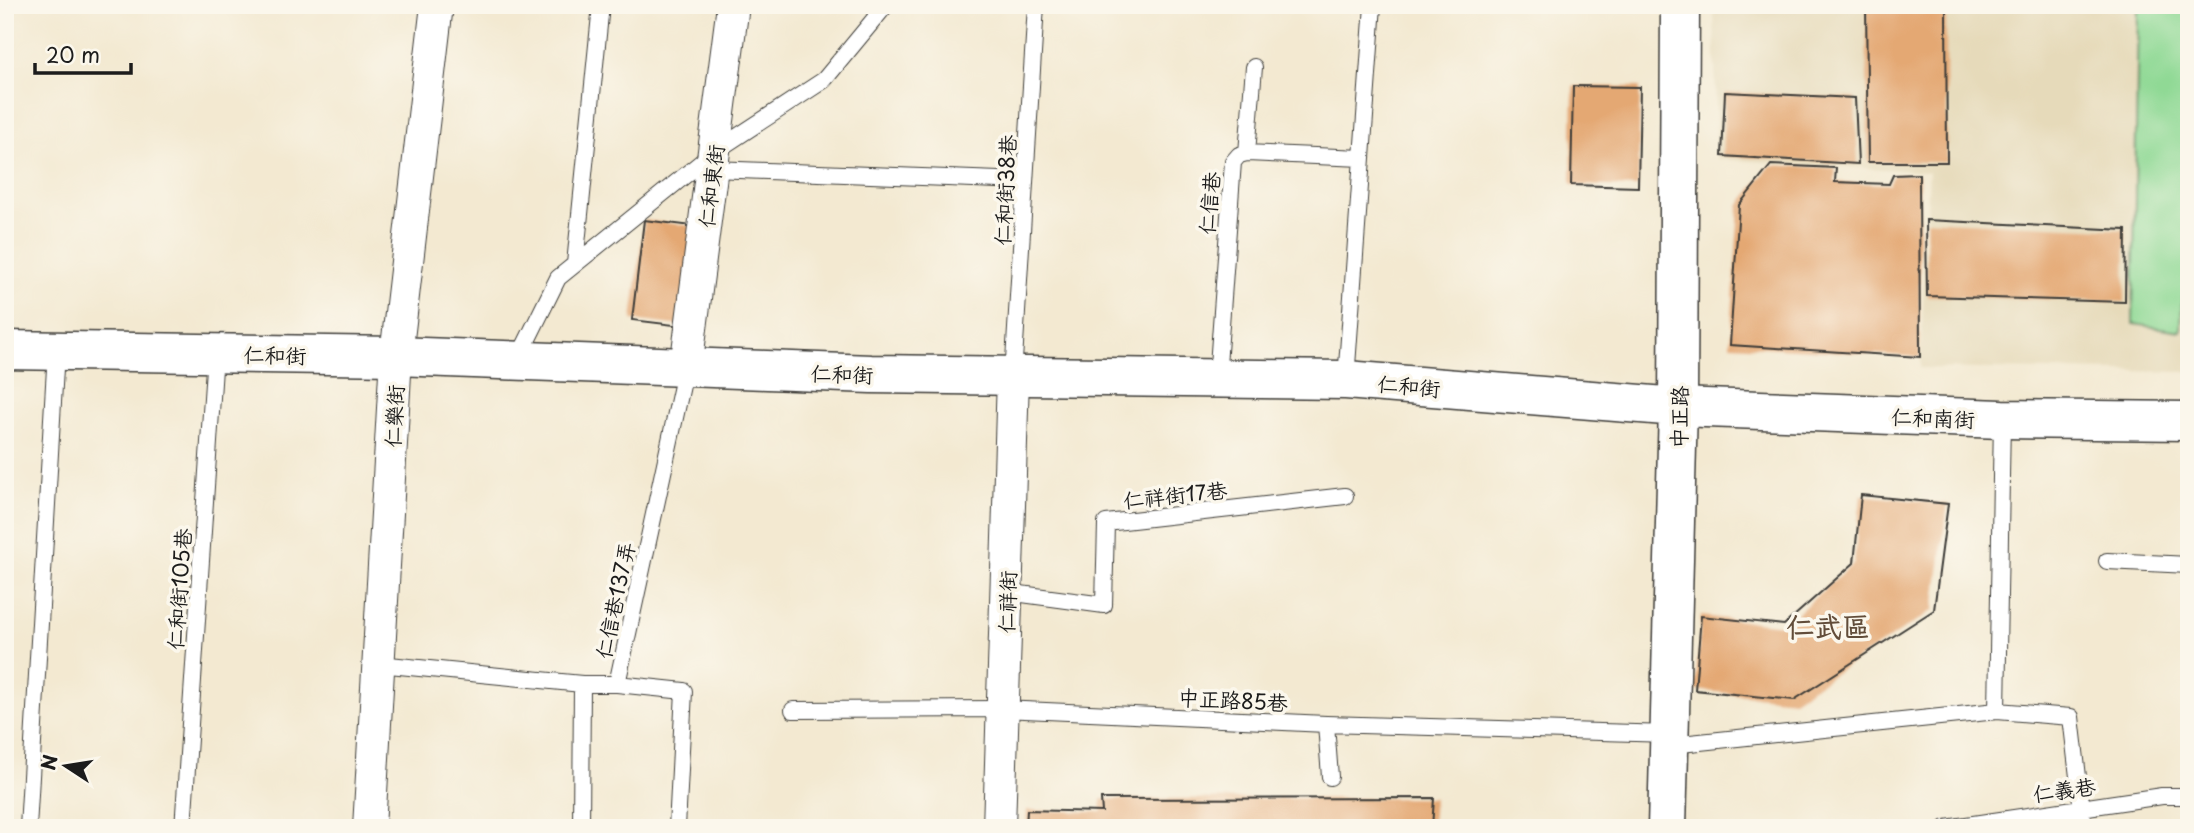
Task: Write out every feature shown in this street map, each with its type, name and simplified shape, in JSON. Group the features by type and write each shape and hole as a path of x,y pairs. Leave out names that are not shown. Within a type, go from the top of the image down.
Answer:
{"street":[{"name":"仁樂街","path":"369,828 396,356 437,5"},
{"name":"仁和東街","path":"686,367 733,5"},
{"name":"中正路","path":"1667,828 1678,407 1680,5"},
{"name":"仁和街","path":"5,350 396,356 1013,377 1346,380 1678,407"},
{"name":"仁祥街","path":"999,828 1013,377"},
{"name":"仁和南街","path":"1678,407 2001,419 2189,421"}],"lane":[{"path":"575,264 601,5"},
{"path":"517,361 558,278 713,160 824,80 886,5"},
{"name":"仁和街38巷","path":"1013,377 1035,5"},
{"path":"1346,380 1373,5"},
{"path":"1247,153 1254,66"},
{"name":"仁信巷","path":"1217,379 1231,171 1239,155 1247,153 1362,158"},
{"path":"713,160 1025,181"},
{"path":"28,828 56,351"},
{"name":"仁和街105巷","path":"183,828 215,353"},
{"name":"仁信巷137弄","path":"677,828 684,691 617,684 686,367"},
{"path":"1997,710 2001,419"},
{"name":"仁祥街17巷","path":"1006,592 1104,605 1106,523 1345,496"},
{"path":"2108,561 2189,565"},
{"path":"379,664 582,684 617,684"},
{"path":"581,828 582,684"},
{"name":"中正路85巷","path":"793,710 1003,709 1671,739 1997,710 2071,717 2081,808"},
{"path":"1326,724 1330,777"},
{"name":"仁義巷","path":"1946,828 2162,796 2189,796"},
{"path":"2081,808 2084,828"}],"shaded area":[{"path":"1714,5 2189,5 2189,372 1920,368 1929,172 1717,159"}],"green space":[{"path":"2138,5 2189,5 2189,301 2182,297 2181,331 2133,324"}],"building":[{"path":"1866,5 1946,5 1947,162 1868,162"},
{"path":"1573,86 1640,87 1638,187 1571,185"},
{"path":"1725,92 1855,98 1858,164 1722,156"},
{"path":"1771,165 1836,168 1835,182 1889,184 1893,175 1919,174 1920,357 1730,345 1739,205"},
{"path":"644,220 701,227 690,327 632,320"},
{"path":"1926,220 2126,230 2125,302 1927,296"},
{"path":"1861,495 1948,504 1934,610 1794,700 1695,690 1701,616 1784,625 1854,563"},
{"path":"1434,798 1432,828 1026,828 1027,810 1102,812 1101,799"}],"district":[{"name":"仁武區","path":"1828,625"}]}
